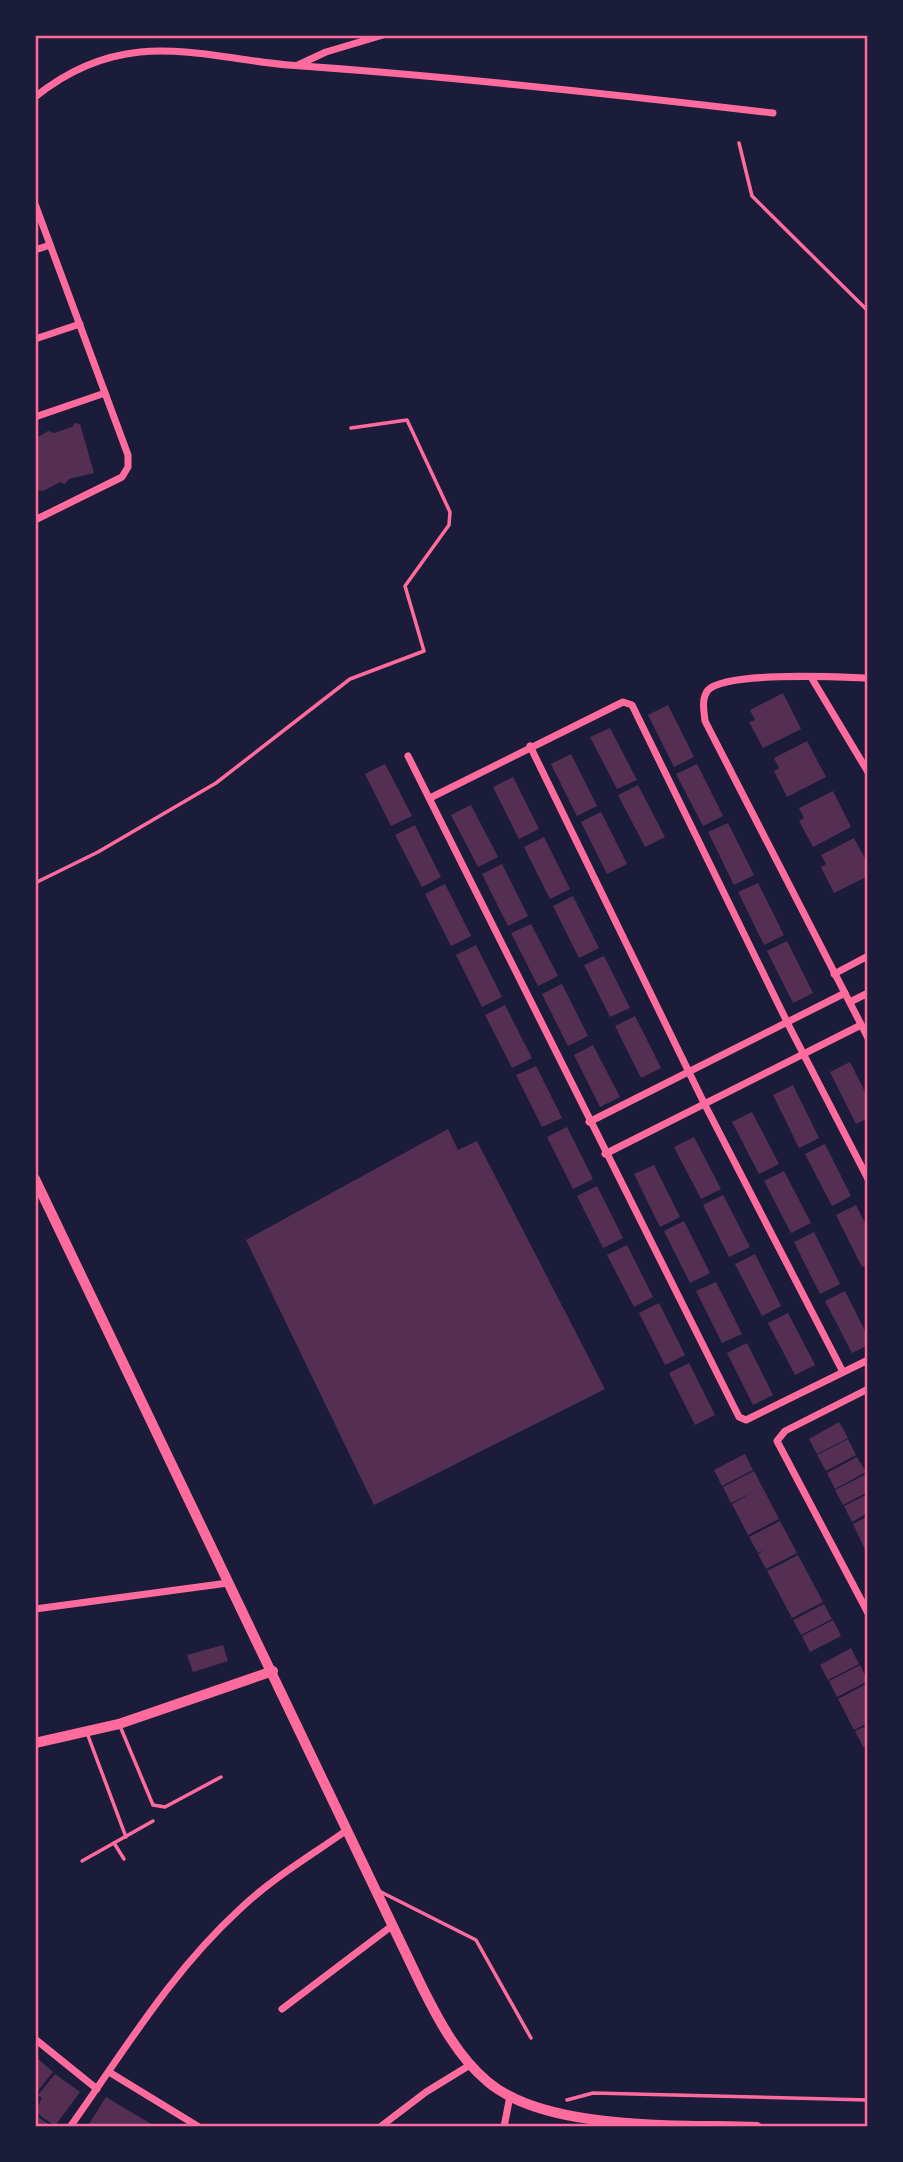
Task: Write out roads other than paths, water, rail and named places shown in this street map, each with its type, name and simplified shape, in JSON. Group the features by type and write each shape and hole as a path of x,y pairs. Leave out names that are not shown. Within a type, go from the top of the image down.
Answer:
{"main road":[{"path":"35,1179 438,2018 470,2065 489,2083 510,2096 536,2108 564,2116 635,2124 757,2127"}],"street":[{"path":"296,65 326,52 383,35"},
{"path":"35,97 58,78 97,60 141,52 176,52 296,65 417,73 773,113"},
{"path":"35,204 128,455 128,467 122,477 35,520"},
{"path":"35,250 50,245"},
{"path":"35,339 80,324"},
{"path":"35,417 105,393"},
{"path":"811,677 868,772"},
{"path":"868,678 734,680 720,683 704,697 705,722 868,1038"},
{"path":"430,798 623,702 632,705 787,1023 868,1179"},
{"path":"530,746 689,1073 843,1372"},
{"path":"408,756 739,1417 746,1420 868,1360"},
{"path":"834,974 868,956"},
{"path":"589,1122 845,993"},
{"path":"850,1002 868,993"},
{"path":"605,1154 861,1025"},
{"path":"868,1389 785,1431 777,1441 868,1613"},
{"path":"35,1609 228,1583"},
{"path":"35,1743 119,1724 273,1671"},
{"path":"70,2127 156,2001 197,1952 241,1907 347,1830"},
{"path":"282,2009 394,1925"},
{"path":"35,2039 97,2089"},
{"path":"380,2127 426,2092 470,2065"},
{"path":"109,2072 199,2127"},
{"path":"504,2127 510,2096"}],"lane":[{"path":"35,883 98,852 216,783 276,740 350,679 424,651 405,586 449,525 450,512 407,420 351,428"},
{"path":"119,1724 153,1805 165,1807 221,1777"},
{"path":"87,1731 125,1837"},
{"path":"82,1861 153,1821"},
{"path":"114,1843 124,1859"},
{"path":"377,1890 476,1940 531,2038"}]}
